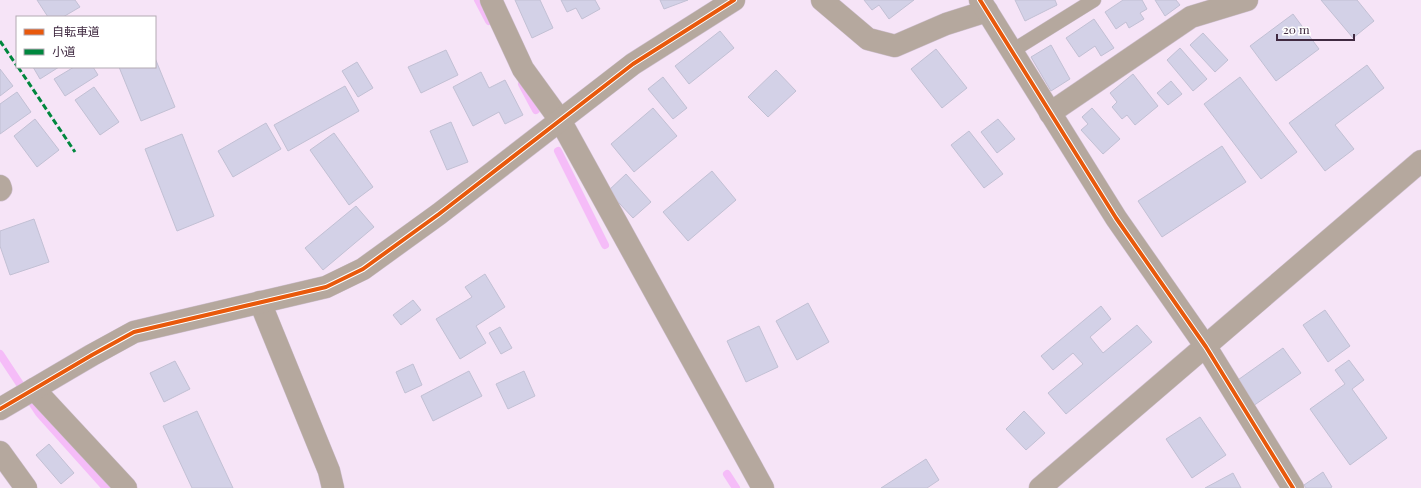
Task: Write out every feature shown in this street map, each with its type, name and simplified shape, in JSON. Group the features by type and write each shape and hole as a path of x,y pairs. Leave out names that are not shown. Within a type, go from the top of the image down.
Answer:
{"street":[{"path":"491,0 523,69 560,120 763,488"},
{"path":"126,488 21,397 134,332 326,287 363,269 439,214 633,64 734,0"},
{"path":"822,0 868,39 895,46 984,6 1116,218 1206,347 1293,488"},
{"path":"1050,113 1191,17 1247,0"},
{"path":"1040,488 1421,161"},
{"path":"0,186 0,190"},
{"path":"260,302 329,471 333,488"},
{"path":"0,452 26,488"}],"lane":[{"path":"1012,51 1094,0"}],"building":[{"path":"37,0 75,0 80,7 65,16 47,16"},
{"path":"515,0 540,0 553,28 532,38"},
{"path":"561,0 595,0 600,9 582,19 576,8 567,12"},
{"path":"660,0 688,0 664,9"},
{"path":"864,0 914,0 889,19 879,5 872,10"},
{"path":"1015,0 1055,0 1057,5 1025,21"},
{"path":"1123,0 1142,0 1147,9 1140,13 1144,19 1129,28 1126,22 1116,29 1105,12"},
{"path":"1155,0 1176,0 1180,5 1165,16"},
{"path":"1321,0 1357,0 1374,21 1353,38"},
{"path":"1293,14 1319,49 1276,81 1250,46"},
{"path":"1094,19 1114,48 1101,56 1095,46 1079,57 1066,38"},
{"path":"720,31 734,48 689,84 675,66"},
{"path":"1203,33 1228,60 1215,72 1190,45"},
{"path":"1051,45 1070,79 1051,91 1031,57"},
{"path":"1180,48 1207,79 1193,91 1167,60"},
{"path":"936,49 967,88 942,108 911,69"},
{"path":"446,50 458,75 421,93 408,67"},
{"path":"156,60 175,107 141,121 119,68 156,68"},
{"path":"357,62 373,88 358,97 342,71"},
{"path":"1367,65 1384,88 1335,125 1354,149 1325,171 1289,123"},
{"path":"34,68 57,68 40,79"},
{"path":"72,68 94,68 98,75 65,96 54,79"},
{"path":"0,69 13,86 0,96"},
{"path":"776,70 796,91 768,117 748,97"},
{"path":"481,72 489,88 505,80 523,115 505,124 499,112 473,126 453,87"},
{"path":"1133,74 1158,106 1135,125 1127,115 1122,119 1112,107 1117,102 1110,93"},
{"path":"663,77 687,108 673,119 648,89"},
{"path":"1240,77 1297,152 1261,179 1204,104"},
{"path":"1171,81 1182,94 1168,105 1157,93"},
{"path":"345,86 359,111 288,151 274,125"},
{"path":"94,87 119,122 100,135 75,100"},
{"path":"17,92 31,112 0,134 0,104"},
{"path":"653,108 677,136 634,172 611,144"},
{"path":"1092,108 1120,139 1103,154 1081,130 1088,124 1082,117"},
{"path":"35,119 59,150 37,167 14,136"},
{"path":"998,119 1015,139 997,153 981,132"},
{"path":"451,122 468,162 447,170 430,131"},
{"path":"266,123 281,149 233,177 218,151"},
{"path":"969,131 1003,174 984,188 951,145"},
{"path":"334,133 373,187 349,205 310,150"},
{"path":"182,134 214,216 177,231 145,149"},
{"path":"1222,146 1246,182 1162,237 1138,201"},
{"path":"712,171 736,200 688,241 663,212"},
{"path":"626,174 651,202 633,218 608,191"},
{"path":"356,206 374,227 323,270 305,248"},
{"path":"34,219 49,262 10,275 0,246 0,231"},
{"path":"485,274 505,307 476,326 486,343 460,359 436,319 472,297 465,287"},
{"path":"413,300 421,310 401,325 393,315"},
{"path":"808,303 829,342 797,360 776,321"},
{"path":"1101,306 1111,319 1090,337 1103,353 1137,325 1152,342 1066,414 1048,393 1083,364 1073,353 1053,370 1041,356"},
{"path":"1325,310 1350,346 1328,362 1303,325"},
{"path":"759,326 778,367 746,382 727,341"},
{"path":"500,327 512,348 501,354 489,333"},
{"path":"1283,348 1301,373 1253,406 1235,382"},
{"path":"1349,360 1364,380 1352,389 1387,438 1350,465 1310,409 1345,384 1335,370"},
{"path":"175,361 190,389 164,402 150,373"},
{"path":"413,364 422,385 405,393 396,372"},
{"path":"469,371 482,396 433,421 421,396"},
{"path":"524,371 535,396 508,409 496,384"},
{"path":"197,411 233,488 192,488 163,426"},
{"path":"1024,411 1045,433 1026,450 1006,429"},
{"path":"1200,417 1226,455 1192,478 1166,439"},
{"path":"49,444 74,473 61,484 36,455"},
{"path":"926,459 939,480 927,488 881,488"},
{"path":"1323,472 1332,487 1306,488 1304,485"},
{"path":"1233,473 1241,488 1205,488"}],"waterway":[{"path":"478,0 489,21"},
{"path":"522,84 536,110"},
{"path":"558,151 605,245"},
{"path":"0,354 39,413 106,488"},
{"path":"727,474 736,488"}],"marked path":[{"path":"0,41 16,65"},
{"path":"19,68 75,152"}],"cycle path":[{"path":"0,409 134,332 326,287 363,269 439,214 633,64 734,0"},
{"path":"980,0 1116,218 1206,347 1293,488"}]}
